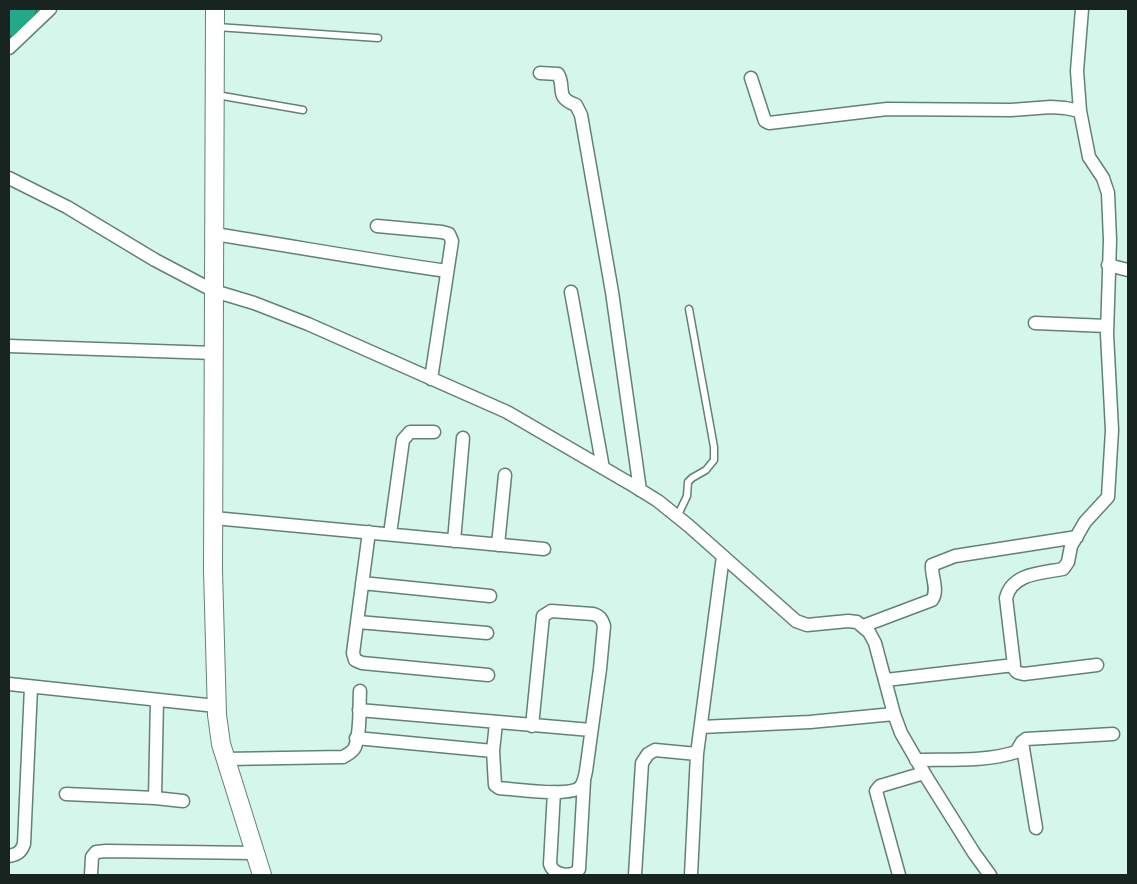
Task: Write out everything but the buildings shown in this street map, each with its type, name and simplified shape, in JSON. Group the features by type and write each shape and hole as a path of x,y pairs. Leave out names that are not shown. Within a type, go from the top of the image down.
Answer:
{"highway":[{"path":"9,25 25,9"}],"street":[{"path":"9,48 50,9"},
{"path":"215,9 214,518 216,706 225,759 262,875"},
{"path":"1082,9 1077,71 1080,111 1089,157 1103,178 1108,193 1110,240 1107,326 1112,430 1109,491 1108,497 1085,522 1076,537 1071,546 1066,567 1022,578 1007,591 1006,598 1013,665 1017,673 1024,674 1096,665"},
{"path":"540,73 558,74 563,97 566,101 576,105 581,115 612,292 640,490"},
{"path":"751,78 765,121 769,123 887,109 1011,110 1051,107 1080,111"},
{"path":"9,178 67,207 155,260 214,291 254,303 308,324 507,412 640,490 677,517 796,621 807,625 848,621 857,622 864,626 875,643 901,733 974,853 990,875"},
{"path":"377,226 449,234 452,241 431,379"},
{"path":"214,234 447,271"},
{"path":"1108,265 1128,270"},
{"path":"572,292 603,468"},
{"path":"1035,323 1107,326"},
{"path":"9,346 214,353"},
{"path":"390,534 403,440 410,432 434,432"},
{"path":"454,541 463,438"},
{"path":"498,545 505,474"},
{"path":"214,518 544,549"},
{"path":"369,532 353,654 355,660 362,663 488,674"},
{"path":"864,626 932,600 935,596 935,590 932,565 937,562 955,556 1076,537"},
{"path":"691,875 697,754 723,556"},
{"path":"362,583 490,596"},
{"path":"532,726 543,616 551,611 599,616 603,620 604,626 600,669 584,781 579,869 577,873 570,875 552,870 550,864 554,792"},
{"path":"358,622 487,633"},
{"path":"886,680 1013,665"},
{"path":"9,684 216,706"},
{"path":"9,856 17,854 24,844 31,686"},
{"path":"225,759 343,757 351,753 355,747 360,690"},
{"path":"155,798 157,700"},
{"path":"359,710 591,730"},
{"path":"701,727 810,722 894,714"},
{"path":"496,723 492,751 493,778 495,785 499,788 564,793 575,791 581,787 584,781"},
{"path":"916,760 977,758 1009,754 1016,752 1026,739 1113,734"},
{"path":"356,738 492,751"},
{"path":"1022,742 1036,828"},
{"path":"635,875 642,763 648,754 655,750 697,754"},
{"path":"899,875 876,791 880,786 924,773"},
{"path":"66,794 183,801"},
{"path":"91,875 92,857 96,852 255,853"}],"lane":[{"path":"215,27 378,38"},
{"path":"216,94 303,110"},
{"path":"677,517 687,496 688,482 706,470 714,460 714,447 689,309"}]}
